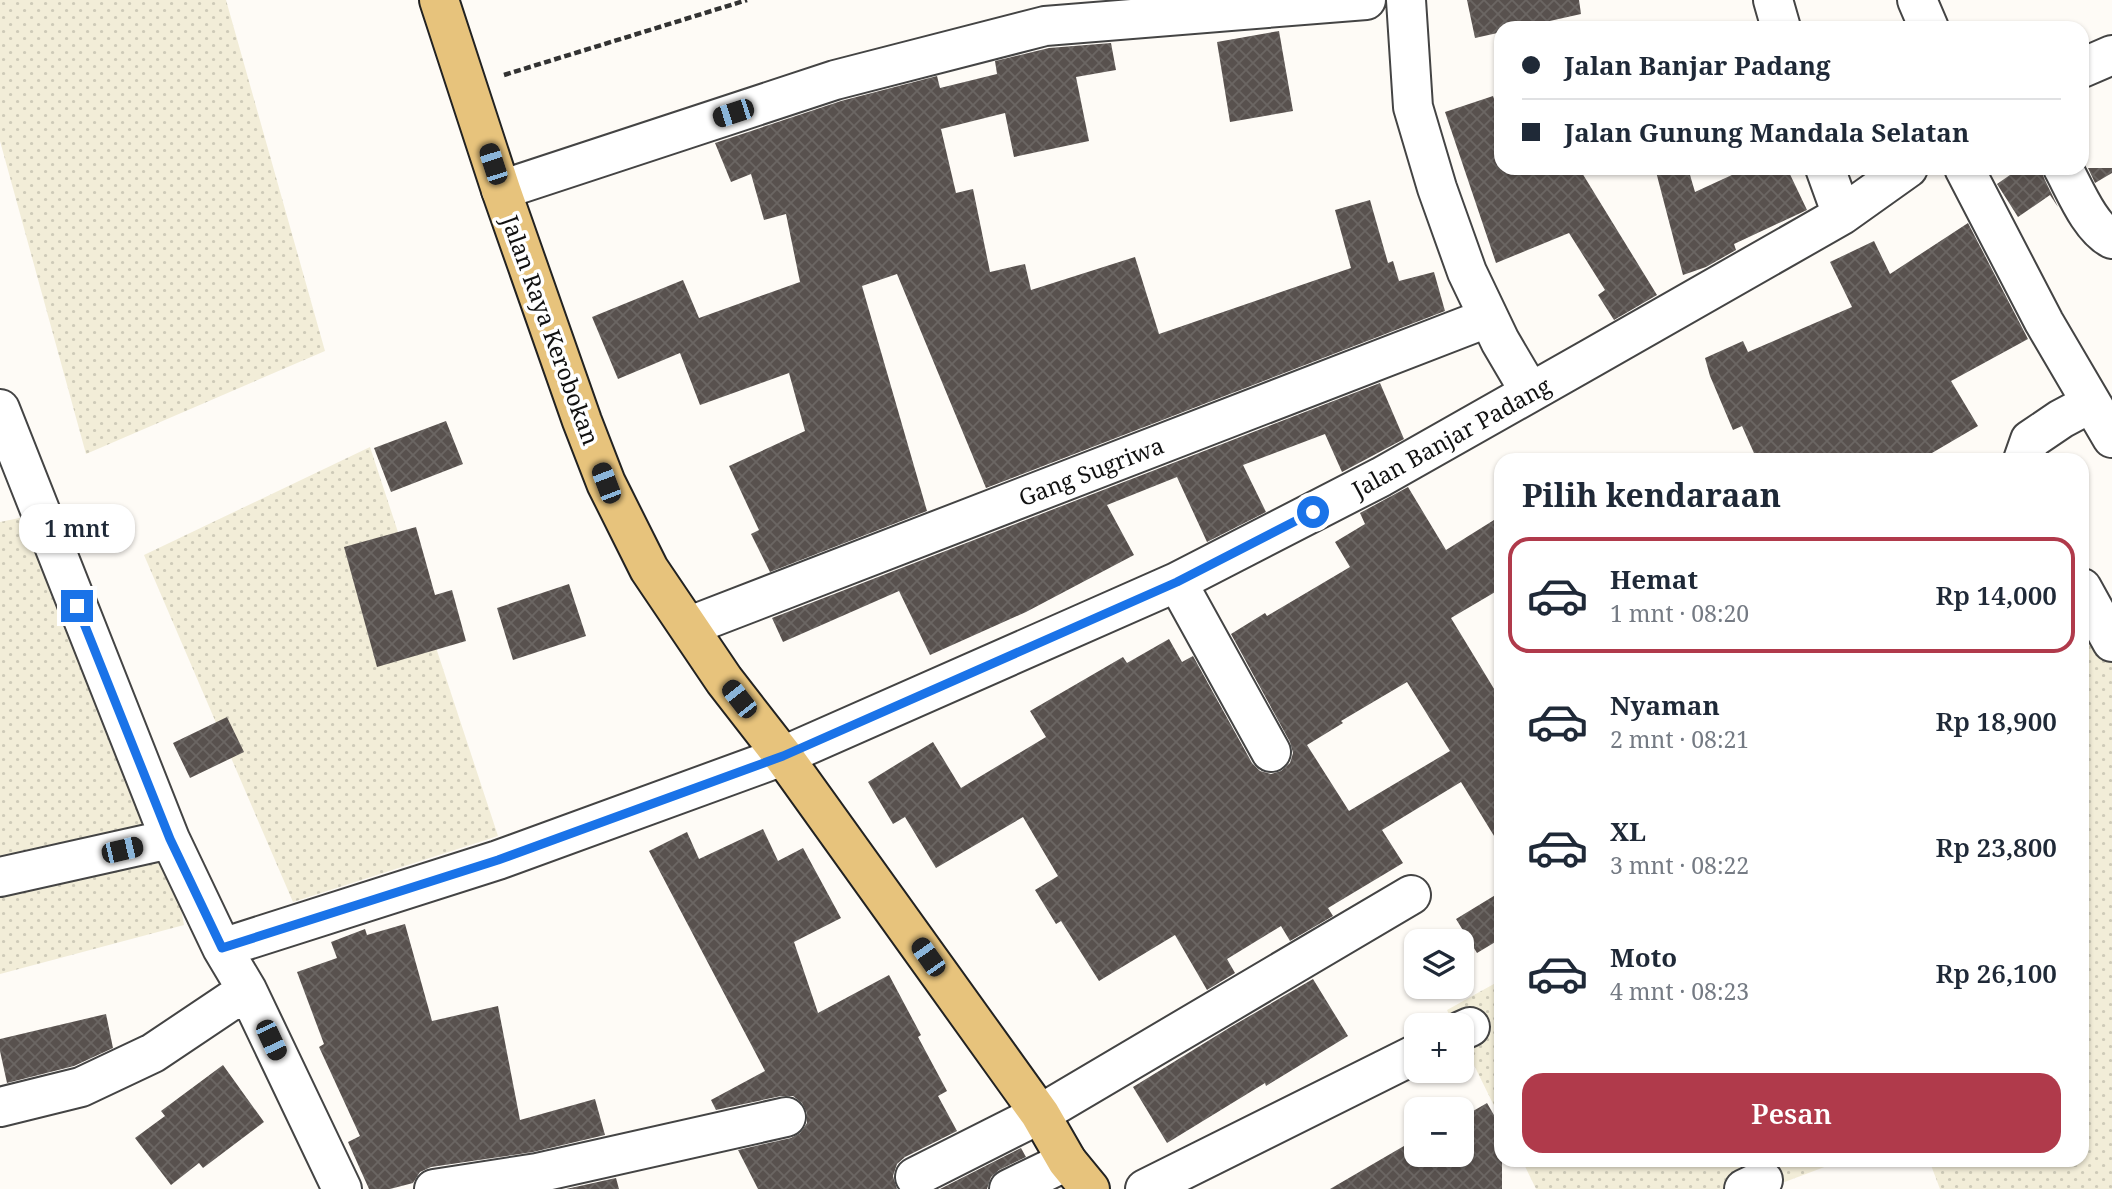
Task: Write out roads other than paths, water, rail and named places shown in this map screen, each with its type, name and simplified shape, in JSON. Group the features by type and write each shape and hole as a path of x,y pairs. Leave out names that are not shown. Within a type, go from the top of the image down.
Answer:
{"main road":[{"name":"Jalan Raya Kerobokan","path":"439,0 556,349 606,483 649,569 724,680 783,756 1040,1114 1079,1175"}],"street":[{"path":"501,190 835,80 1045,26 1366,0"},
{"path":"1406,0 1413,107 1437,188 1467,272 1500,341 1530,392"},
{"path":"1773,0 1779,21"},
{"path":"1917,0 1926,21"},
{"path":"2089,65 2112,55"},
{"path":"1828,175 1842,215"},
{"name":"Jalan Banjar Padang","path":"222,948 498,860 783,756 1177,582 1381,477 1842,215 1898,175"},
{"path":"1968,175 2044,322 2112,439"},
{"path":"2067,175 2087,213 2104,235 2112,239"},
{"name":"Gang Sugriwa","path":"700,622 1482,320"},
{"path":"2025,453 2030,440 2060,419 2091,403"},
{"path":"0,409 170,839 222,948 247,990 342,1189"},
{"path":"1177,582 1270,752"},
{"path":"2089,601 2112,642"},
{"path":"0,877 170,839"},
{"path":"915,1177 1040,1114 1411,895"},
{"path":"0,1107 81,1087 153,1053 247,990"},
{"path":"1145,1189 1404,1060"},
{"path":"434,1189 526,1175 786,1117"},
{"path":"1009,1189 1079,1175"}]}
